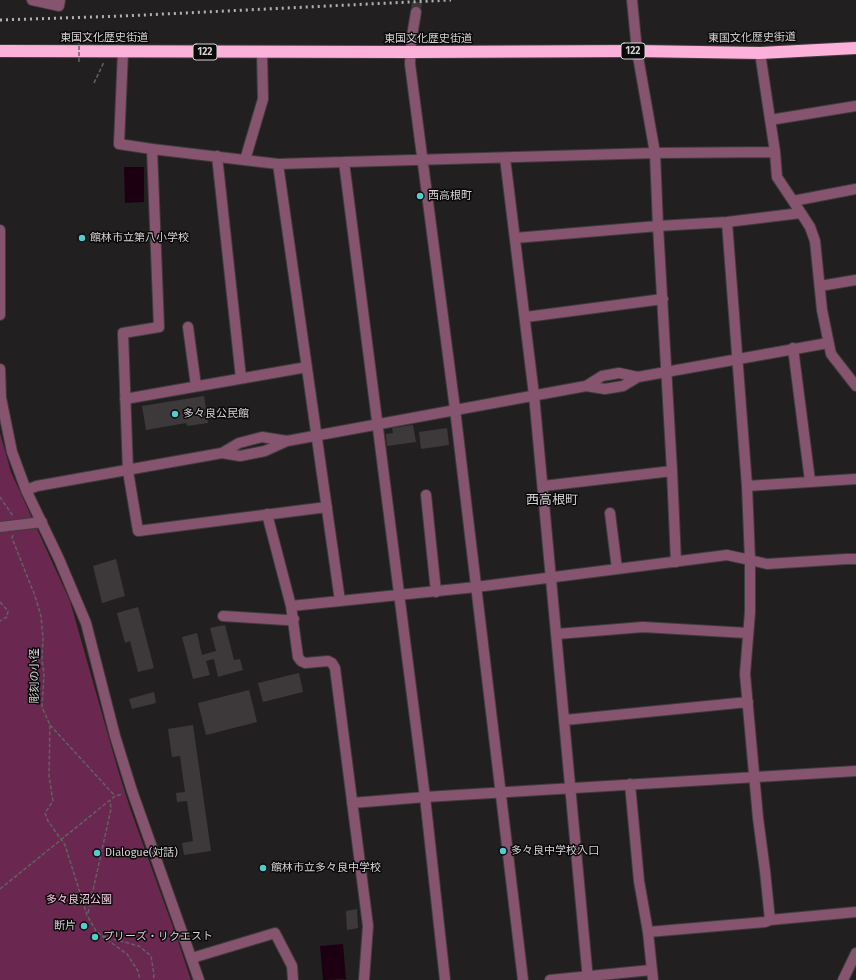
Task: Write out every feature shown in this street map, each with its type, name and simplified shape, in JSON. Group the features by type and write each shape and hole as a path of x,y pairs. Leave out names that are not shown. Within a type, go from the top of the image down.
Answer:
{"highway":[{"name":"東国文化歴史街道","path":"0,51 760,52 856,48"}],"street":[{"path":"32,0 60,3"},
{"path":"632,0 637,51 655,153 676,562"},
{"path":"416,12 410,52 410,64 421,160 455,410 502,793 523,980"},
{"path":"123,51 119,144 278,164 655,153 775,152"},
{"path":"245,160 263,99 262,52"},
{"path":"760,52 775,152 776,177 810,227 815,241 822,310 831,354 856,386"},
{"path":"770,120 856,106"},
{"path":"152,149 159,327 123,333 128,471 138,531 326,507"},
{"path":"217,156 241,378"},
{"path":"505,158 526,317 534,395 588,978"},
{"path":"344,162 425,797 445,980"},
{"path":"278,164 340,601"},
{"path":"793,201 856,189"},
{"path":"515,238 658,226 727,222 801,213"},
{"path":"727,222 747,486 750,560 750,612 744,674 748,702 758,818 770,920"},
{"path":"0,230 0,315"},
{"path":"820,286 856,280"},
{"path":"526,317 663,299"},
{"path":"188,327 196,386"},
{"path":"26,490 36,486 128,471 222,453 238,442 262,437 287,441 378,423 586,386 602,376 619,373 638,376 828,343"},
{"path":"793,348 810,481"},
{"path":"125,399 307,367"},
{"path":"0,369 0,398 12,452 26,490 71,585 86,623 107,709 132,791 199,980"},
{"path":"543,486 672,471"},
{"path":"747,486 856,479"},
{"path":"426,495 436,592"},
{"path":"610,513 617,569"},
{"path":"267,514 292,606 298,657 305,663 328,661 332,663 335,668 368,926 364,980"},
{"path":"0,527 42,522"},
{"path":"292,606 436,592 727,555 767,564 856,559"},
{"path":"224,616 286,620 294,619"},
{"path":"557,634 643,627 747,633"},
{"path":"565,720 748,702"},
{"path":"352,803 755,776 856,771"},
{"path":"550,980 652,975 648,932 639,881 630,784"},
{"path":"648,932 765,922 770,920 856,912"},
{"path":"192,958 275,933 292,966 293,980"},
{"path":"843,980 856,953"}],"path":[{"path":"79,43 79,62"},
{"path":"94,83 104,64 104,58"},
{"name":"彫刻の小径","path":"0,497 14,517 15,525 12,538 35,596 41,616 43,638 42,660 44,674 42,707 50,725 48,776 53,801 45,813 48,821 65,845 87,915 96,931 127,954 138,971 140,980"},
{"path":"0,602 8,611 7,617 0,621"},
{"path":"50,725 115,796"},
{"path":"0,889 115,796 132,791"},
{"path":"87,915 111,809 110,800"},
{"path":"102,936 139,946 151,956 154,980"}],"green space":[{"name":"多々良沼公園","path":"0,433 11,472 70,601 131,811 191,980 0,980"}],"shaded area":[{"path":"124,167 144,167 144,202 125,203"},
{"path":"343,944 346,979 323,980 320,946"}],"building":[{"name":"多々良公民館","path":"204,396 208,423 187,426 186,423 146,430 142,406"},
{"path":"413,425 416,442 387,446 386,434 393,433 392,428"},
{"path":"447,428 449,445 421,449 419,432"},
{"path":"116,559 125,596 102,603 93,566"},
{"path":"138,607 154,668 138,672 130,641 125,643 117,613"},
{"path":"225,625 234,660 240,659 243,670 218,677 214,659 206,661 210,675 193,679 182,637 197,633 202,655 216,651 210,628"},
{"path":"299,673 303,692 263,702 258,683"},
{"path":"249,690 257,722 206,735 198,703"},
{"path":"154,692 156,703 132,709 129,699"},
{"path":"193,725 211,851 184,855 182,843 193,841 187,801 177,802 176,793 185,792 180,756 172,757 168,729"},
{"path":"357,909 358,928 347,930 346,911"}],"tunnel":[{"path":"416,12 417,0"}],"railway":[{"path":"0,20 123,16 451,0"}],"place":[{"name":"西高根町","path":"420,196"},
{"name":"館林市立第八小学校","path":"82,238"},
{"name":"多々良公民館","path":"175,414"},
{"name":"多々良中学校入口","path":"503,851"},
{"name":"Dialogue(対話)","path":"97,853"},
{"name":"館林市立多々良中学校","path":"263,868"},
{"name":"断片","path":"84,926"},
{"name":"プリーズ・リクエスト","path":"95,937"}],"district":[{"name":"西高根町","path":"552,500"}]}
